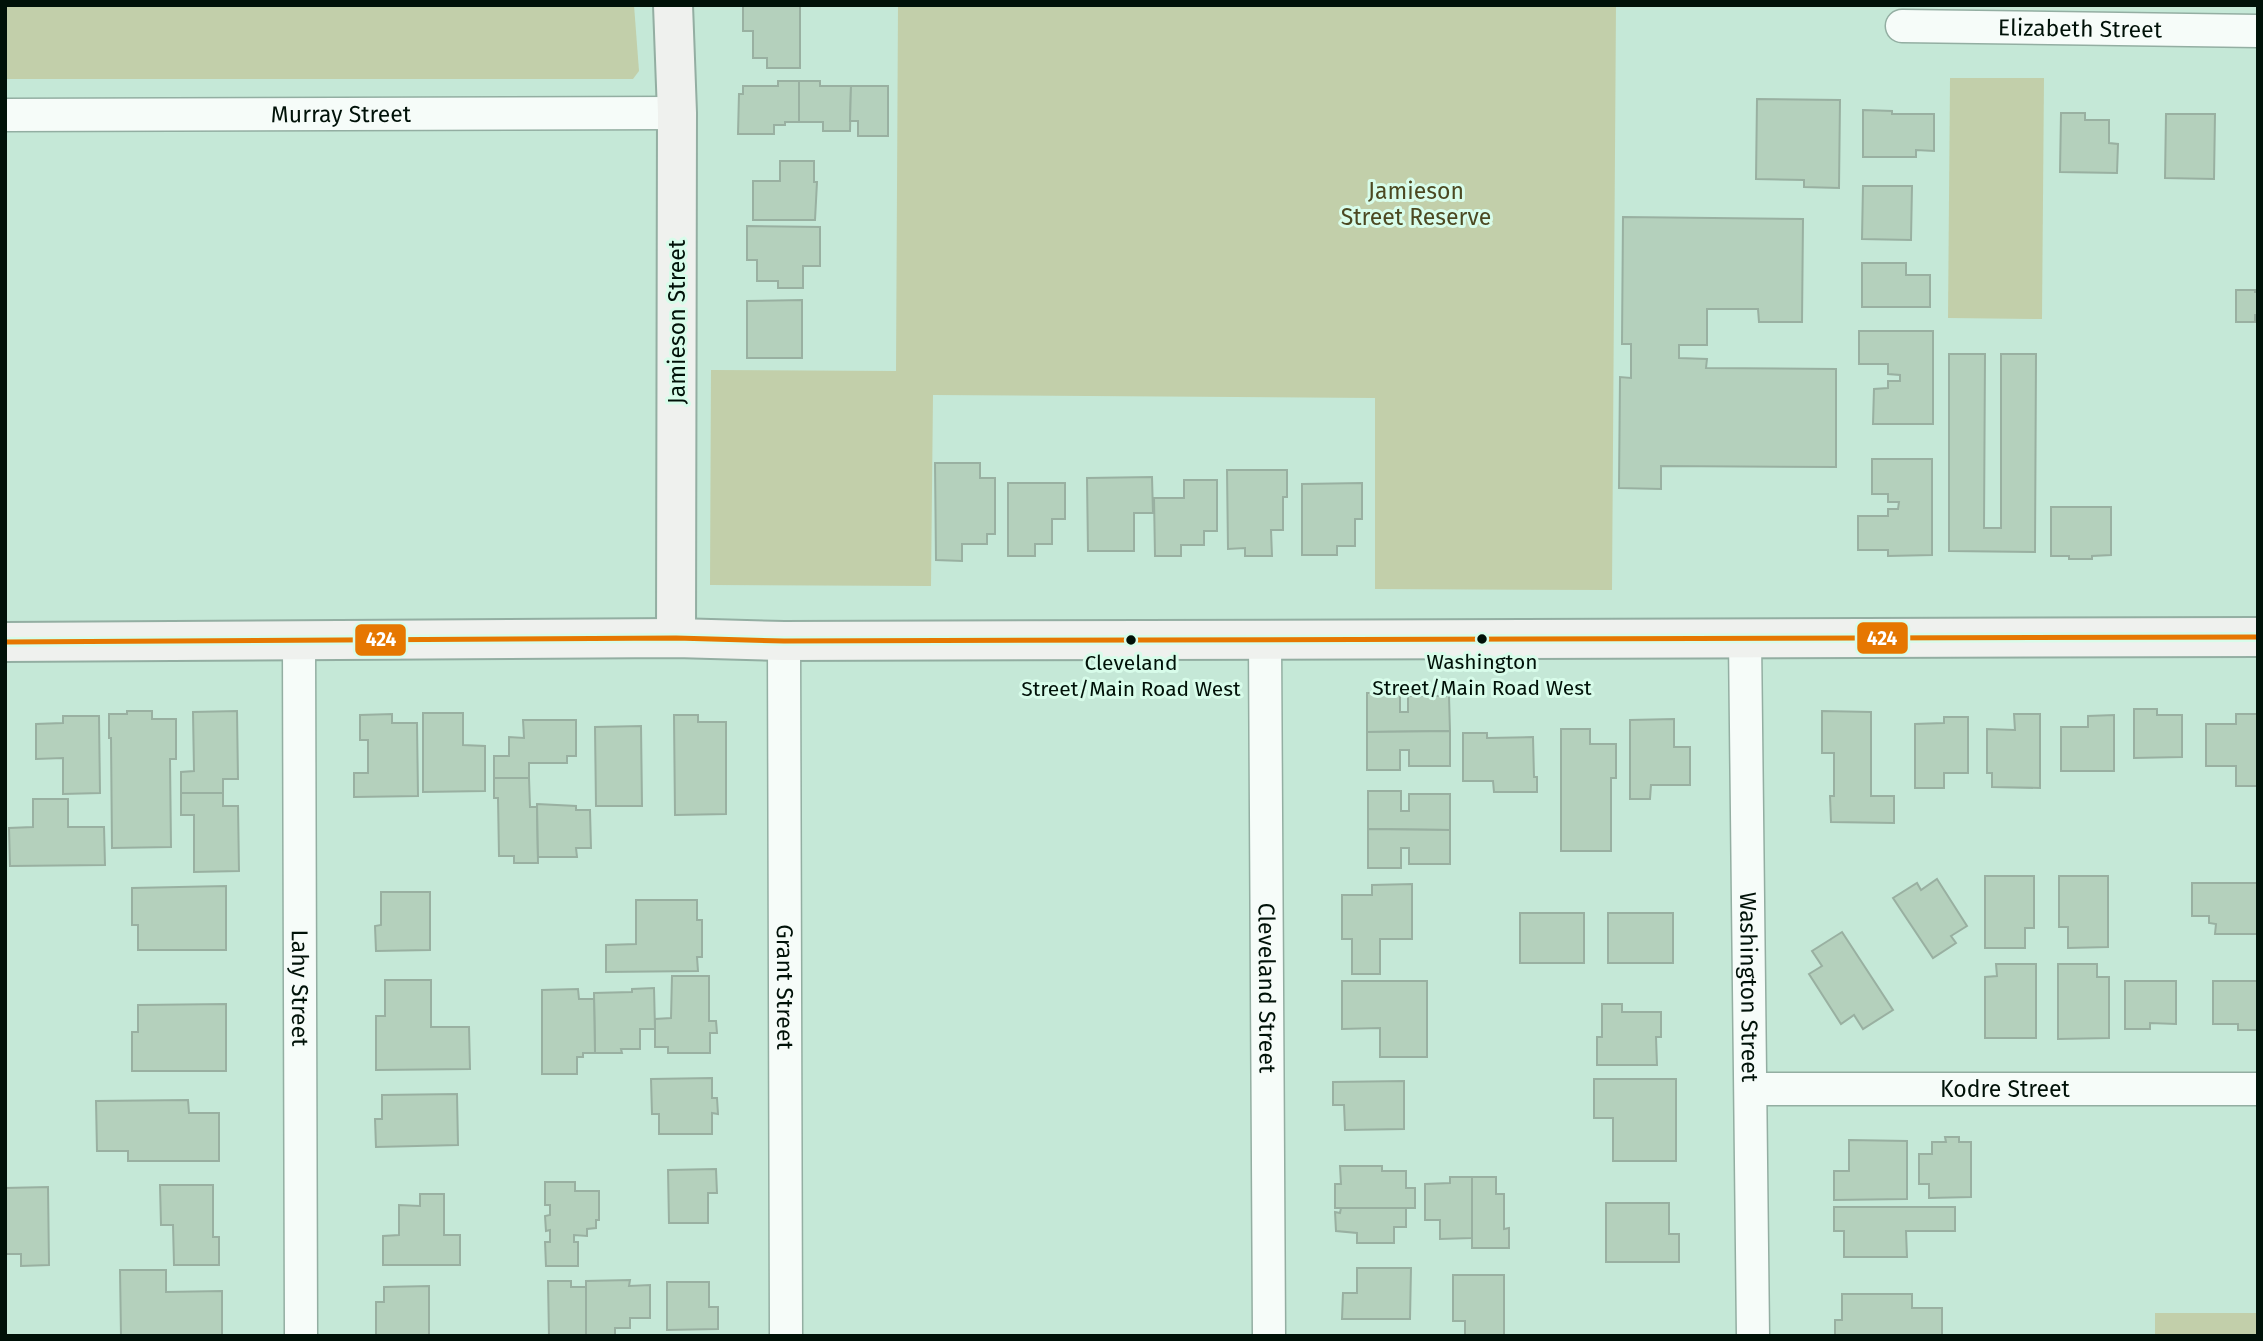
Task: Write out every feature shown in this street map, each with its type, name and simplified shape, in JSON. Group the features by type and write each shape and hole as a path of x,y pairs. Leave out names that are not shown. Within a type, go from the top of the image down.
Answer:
{"main road":[{"name":"Jamieson Street","path":"673,5 677,113 676,638"},
{"path":"5,642 676,638 784,641 2258,637"}],"street":[{"name":"Elizabeth Street","path":"1902,26 2258,32"},
{"name":"Murray Street","path":"5,115 677,113"},
{"name":"Washington Street","path":"1745,639 1753,1336"},
{"name":"Cleveland Street","path":"1265,640 1269,1336"},
{"name":"Grant Street","path":"784,641 786,1336"},
{"name":"Lahy Street","path":"299,642 301,1336"},
{"name":"Kodre Street","path":"1751,1089 2258,1089"}],"green space":[{"path":"5,5 634,5 639,71 633,79 5,79"},
{"name":"Jamieson Street Reserve","path":"898,5 1616,5 1612,590 1375,589 1375,398 933,395 931,586 710,585 711,370 896,371"},
{"path":"1950,78 2044,78 2042,319 1948,318"},
{"path":"2155,1313 2258,1313 2258,1336 2155,1336"}],"building":[{"path":"743,6 800,6 800,68 767,68 767,58 753,58 753,31 743,31"},
{"path":"778,81 799,81 799,122 774,125 774,134 738,134 739,94 743,94 743,86 778,86"},
{"path":"799,81 820,81 820,86 851,86 850,131 823,131 823,122 799,122"},
{"path":"851,86 888,86 888,136 858,136 858,121 850,121"},
{"path":"1757,99 1840,100 1839,188 1804,187 1804,180 1756,179"},
{"path":"1863,110 1892,111 1892,114 1934,114 1934,151 1916,150 1916,157 1863,157"},
{"path":"2061,113 2085,113 2085,120 2109,120 2109,143 2118,144 2117,173 2060,172"},
{"path":"2166,114 2215,114 2214,179 2165,178"},
{"path":"780,161 814,161 814,182 817,182 815,220 753,220 753,181 780,181"},
{"path":"1863,186 1912,186 1911,240 1862,239"},
{"path":"1623,217 1803,219 1802,322 1759,322 1758,309 1707,309 1707,345 1679,345 1679,358 1707,359 1706,368 1836,369 1836,467 1661,466 1661,489 1619,488 1620,377 1631,378 1631,344 1622,344"},
{"path":"747,226 820,227 820,266 803,266 803,288 778,288 778,281 757,281 757,260 747,260"},
{"path":"1862,263 1906,263 1906,275 1930,275 1930,307 1862,307"},
{"path":"2236,290 2258,292 2258,315 2255,315 2255,322 2236,322"},
{"path":"802,300 802,358 747,358 747,301"},
{"path":"1859,331 1933,331 1933,424 1873,424 1874,389 1888,388 1888,381 1900,381 1900,375 1888,374 1888,364 1859,364"},
{"path":"1949,354 1985,354 1984,528 2001,528 2001,354 2036,354 2035,552 1949,551"},
{"path":"1872,459 1932,459 1932,555 1888,556 1888,550 1858,550 1858,516 1888,516 1888,509 1898,509 1899,502 1888,502 1888,494 1872,494"},
{"path":"935,463 980,463 980,478 995,478 995,534 987,534 987,544 962,544 962,561 936,560"},
{"path":"1227,470 1287,470 1287,497 1283,497 1283,530 1271,530 1272,556 1245,556 1245,548 1228,549"},
{"path":"1152,477 1153,513 1134,513 1134,551 1088,551 1087,478"},
{"path":"1184,480 1217,480 1217,531 1204,531 1204,545 1181,545 1181,556 1155,556 1154,498 1184,498"},
{"path":"1008,483 1065,483 1065,519 1052,519 1052,544 1035,544 1035,556 1008,556"},
{"path":"1362,483 1362,519 1355,519 1355,546 1337,546 1337,555 1302,555 1302,484"},
{"path":"2051,507 2111,507 2111,555 2092,556 2092,559 2051,556"},
{"path":"1367,693 1400,693 1400,712 1408,712 1408,696 1449,696 1450,731 1367,732"},
{"path":"2134,709 2157,709 2157,715 2182,715 2182,757 2134,758"},
{"path":"127,711 152,711 152,719 176,719 176,759 170,759 171,847 112,848 109,714 127,714"},
{"path":"237,711 238,779 223,779 223,793 181,793 181,772 194,771 193,712"},
{"path":"1822,711 1871,712 1871,796 1894,796 1894,823 1831,822 1830,796 1834,796 1834,753 1822,753"},
{"path":"423,713 463,713 463,745 485,746 485,791 423,792"},
{"path":"392,714 392,723 417,723 418,796 354,797 354,773 368,773 368,740 360,740 360,715"},
{"path":"2014,714 2040,714 2040,788 1992,787 1992,773 1987,773 1987,729 2015,730"},
{"path":"2236,714 2258,714 2258,786 2236,786 2236,766 2206,766 2206,724 2236,724"},
{"path":"674,715 698,715 698,722 726,722 726,814 675,815"},
{"path":"2114,715 2114,771 2061,771 2061,727 2088,727 2088,716"},
{"path":"63,716 99,716 100,793 63,794 63,758 36,759 36,724 63,723"},
{"path":"1944,717 1968,717 1968,773 1944,773 1944,788 1915,788 1915,724 1944,723"},
{"path":"1674,719 1674,747 1690,747 1690,785 1651,785 1650,799 1630,799 1630,720"},
{"path":"523,720 576,720 576,756 567,756 567,763 529,763 529,778 494,778 494,756 509,756 509,737 524,738"},
{"path":"641,726 642,806 596,806 595,727"},
{"path":"1561,729 1590,729 1590,744 1616,744 1616,778 1611,778 1611,851 1561,851"},
{"path":"1450,731 1450,766 1409,766 1409,750 1400,750 1400,770 1367,770 1367,732"},
{"path":"1463,733 1487,733 1487,738 1533,737 1537,792 1494,792 1493,781 1463,781"},
{"path":"494,778 529,778 530,807 537,807 538,863 514,863 514,856 499,856 498,798 494,798"},
{"path":"1368,791 1401,791 1401,811 1409,811 1409,794 1450,794 1450,830 1368,829"},
{"path":"181,793 223,793 223,806 238,806 239,871 194,872 194,815 181,815"},
{"path":"33,799 68,799 68,827 104,827 105,865 10,866 9,828 33,827"},
{"path":"537,804 576,806 576,810 590,810 591,848 576,848 577,857 538,857"},
{"path":"1368,829 1450,830 1450,864 1409,864 1409,848 1401,848 1401,868 1368,868"},
{"path":"1985,876 2034,876 2034,928 2025,928 2025,948 1985,948"},
{"path":"2059,876 2108,876 2108,947 2068,948 2068,927 2059,927"},
{"path":"1937,879 1967,926 1951,936 1956,943 1933,958 1893,898 1917,883 1921,890"},
{"path":"2192,883 2258,883 2258,934 2215,934 2216,924 2209,923 2209,916 2192,916"},
{"path":"1412,884 1412,939 1380,939 1380,974 1352,974 1352,939 1342,939 1342,895 1372,895 1372,885"},
{"path":"226,886 226,950 138,950 138,925 132,925 132,888"},
{"path":"381,892 430,892 430,950 376,951 375,926 381,925"},
{"path":"636,900 697,900 697,920 702,920 702,957 697,957 698,971 606,972 606,945 636,944"},
{"path":"1520,913 1584,913 1584,963 1520,963"},
{"path":"1608,913 1673,913 1673,963 1608,963"},
{"path":"1842,932 1893,1010 1863,1029 1854,1015 1841,1024 1809,974 1822,966 1812,951"},
{"path":"1996,964 2036,964 2036,1038 1985,1038 1985,977 1997,976"},
{"path":"2058,964 2097,964 2097,977 2109,977 2109,1038 2058,1039"},
{"path":"672,976 709,976 709,1021 716,1021 717,1033 710,1033 710,1053 668,1053 668,1047 655,1047 655,1019 671,1018"},
{"path":"385,980 431,980 431,1027 469,1027 470,1069 376,1070 376,1016 385,1016"},
{"path":"1342,981 1427,981 1427,1057 1380,1057 1380,1028 1342,1029"},
{"path":"2125,981 2176,981 2176,1024 2150,1023 2150,1029 2125,1029"},
{"path":"2213,981 2258,981 2258,1030 2238,1030 2238,1024 2213,1024"},
{"path":"654,988 655,1029 640,1029 640,1049 621,1049 622,1053 595,1053 594,993 632,992 632,989"},
{"path":"578,989 579,999 594,999 595,1053 583,1053 583,1057 577,1057 577,1074 542,1074 542,990"},
{"path":"226,1004 226,1071 132,1071 132,1032 138,1032 138,1005"},
{"path":"1602,1004 1622,1004 1622,1012 1661,1012 1661,1037 1656,1037 1657,1065 1597,1065 1597,1037 1602,1037"},
{"path":"712,1078 712,1098 717,1098 718,1114 712,1113 712,1134 659,1134 659,1114 652,1114 651,1079"},
{"path":"1594,1079 1676,1079 1676,1161 1613,1161 1613,1118 1594,1118"},
{"path":"1404,1081 1404,1129 1345,1130 1344,1105 1333,1105 1333,1082"},
{"path":"457,1094 458,1145 376,1147 375,1119 382,1119 382,1095"},
{"path":"188,1100 189,1113 219,1113 219,1161 128,1161 128,1151 97,1151 96,1101"},
{"path":"1945,1137 1959,1137 1959,1142 1971,1142 1971,1197 1929,1198 1929,1184 1919,1184 1919,1154 1932,1154 1932,1142 1946,1142"},
{"path":"1849,1140 1907,1141 1907,1199 1834,1200 1834,1171 1849,1171"},
{"path":"1340,1166 1382,1166 1382,1171 1406,1171 1406,1188 1415,1188 1415,1208 1335,1208 1335,1184 1341,1184"},
{"path":"716,1169 717,1193 708,1193 708,1223 669,1223 668,1170"},
{"path":"1450,1177 1472,1177 1472,1238 1440,1239 1440,1220 1425,1220 1425,1184 1450,1183"},
{"path":"1472,1177 1496,1177 1496,1194 1504,1194 1504,1229 1509,1228 1509,1248 1472,1248"},
{"path":"545,1182 575,1182 575,1191 599,1191 599,1220 596,1220 596,1228 587,1229 587,1236 574,1235 574,1242 578,1242 578,1266 546,1266 545,1242 550,1242 550,1230 546,1231 545,1216 550,1215 550,1205 545,1205"},
{"path":"160,1185 213,1185 213,1237 219,1237 219,1265 174,1265 173,1225 161,1225"},
{"path":"48,1187 49,1265 21,1266 21,1254 5,1254 5,1188"},
{"path":"420,1194 444,1194 444,1235 460,1235 460,1265 383,1265 383,1236 399,1235 399,1205 420,1206"},
{"path":"1606,1203 1669,1203 1669,1234 1679,1234 1679,1262 1606,1262"},
{"path":"1834,1207 1955,1207 1955,1231 1906,1231 1907,1257 1844,1257 1844,1231 1834,1231"},
{"path":"1341,1208 1406,1208 1406,1227 1394,1227 1394,1243 1357,1243 1357,1233 1336,1231 1335,1212 1340,1213"},
{"path":"1357,1268 1411,1268 1410,1319 1342,1319 1343,1293 1357,1293"},
{"path":"120,1270 166,1270 166,1292 222,1291 222,1336 121,1336"},
{"path":"1453,1275 1504,1275 1504,1336 1465,1336 1465,1321 1453,1321"},
{"path":"630,1280 629,1286 650,1285 650,1318 630,1318 630,1328 615,1328 615,1335 586,1336 586,1281"},
{"path":"548,1281 571,1281 571,1287 586,1287 586,1336 549,1336"},
{"path":"667,1282 709,1282 709,1307 718,1307 718,1329 667,1330"},
{"path":"429,1286 429,1336 376,1336 376,1302 384,1302 384,1287"},
{"path":"1842,1294 1912,1294 1912,1308 1942,1308 1942,1336 1835,1336 1835,1320 1842,1320"}],"transit line":[{"name":"424","path":"5,642 676,638 784,641 2258,637"}],"place":[{"name":"Washington Street/Main Road West","path":"1482,639"},
{"name":"Cleveland Street/Main Road West","path":"1131,640"}]}
